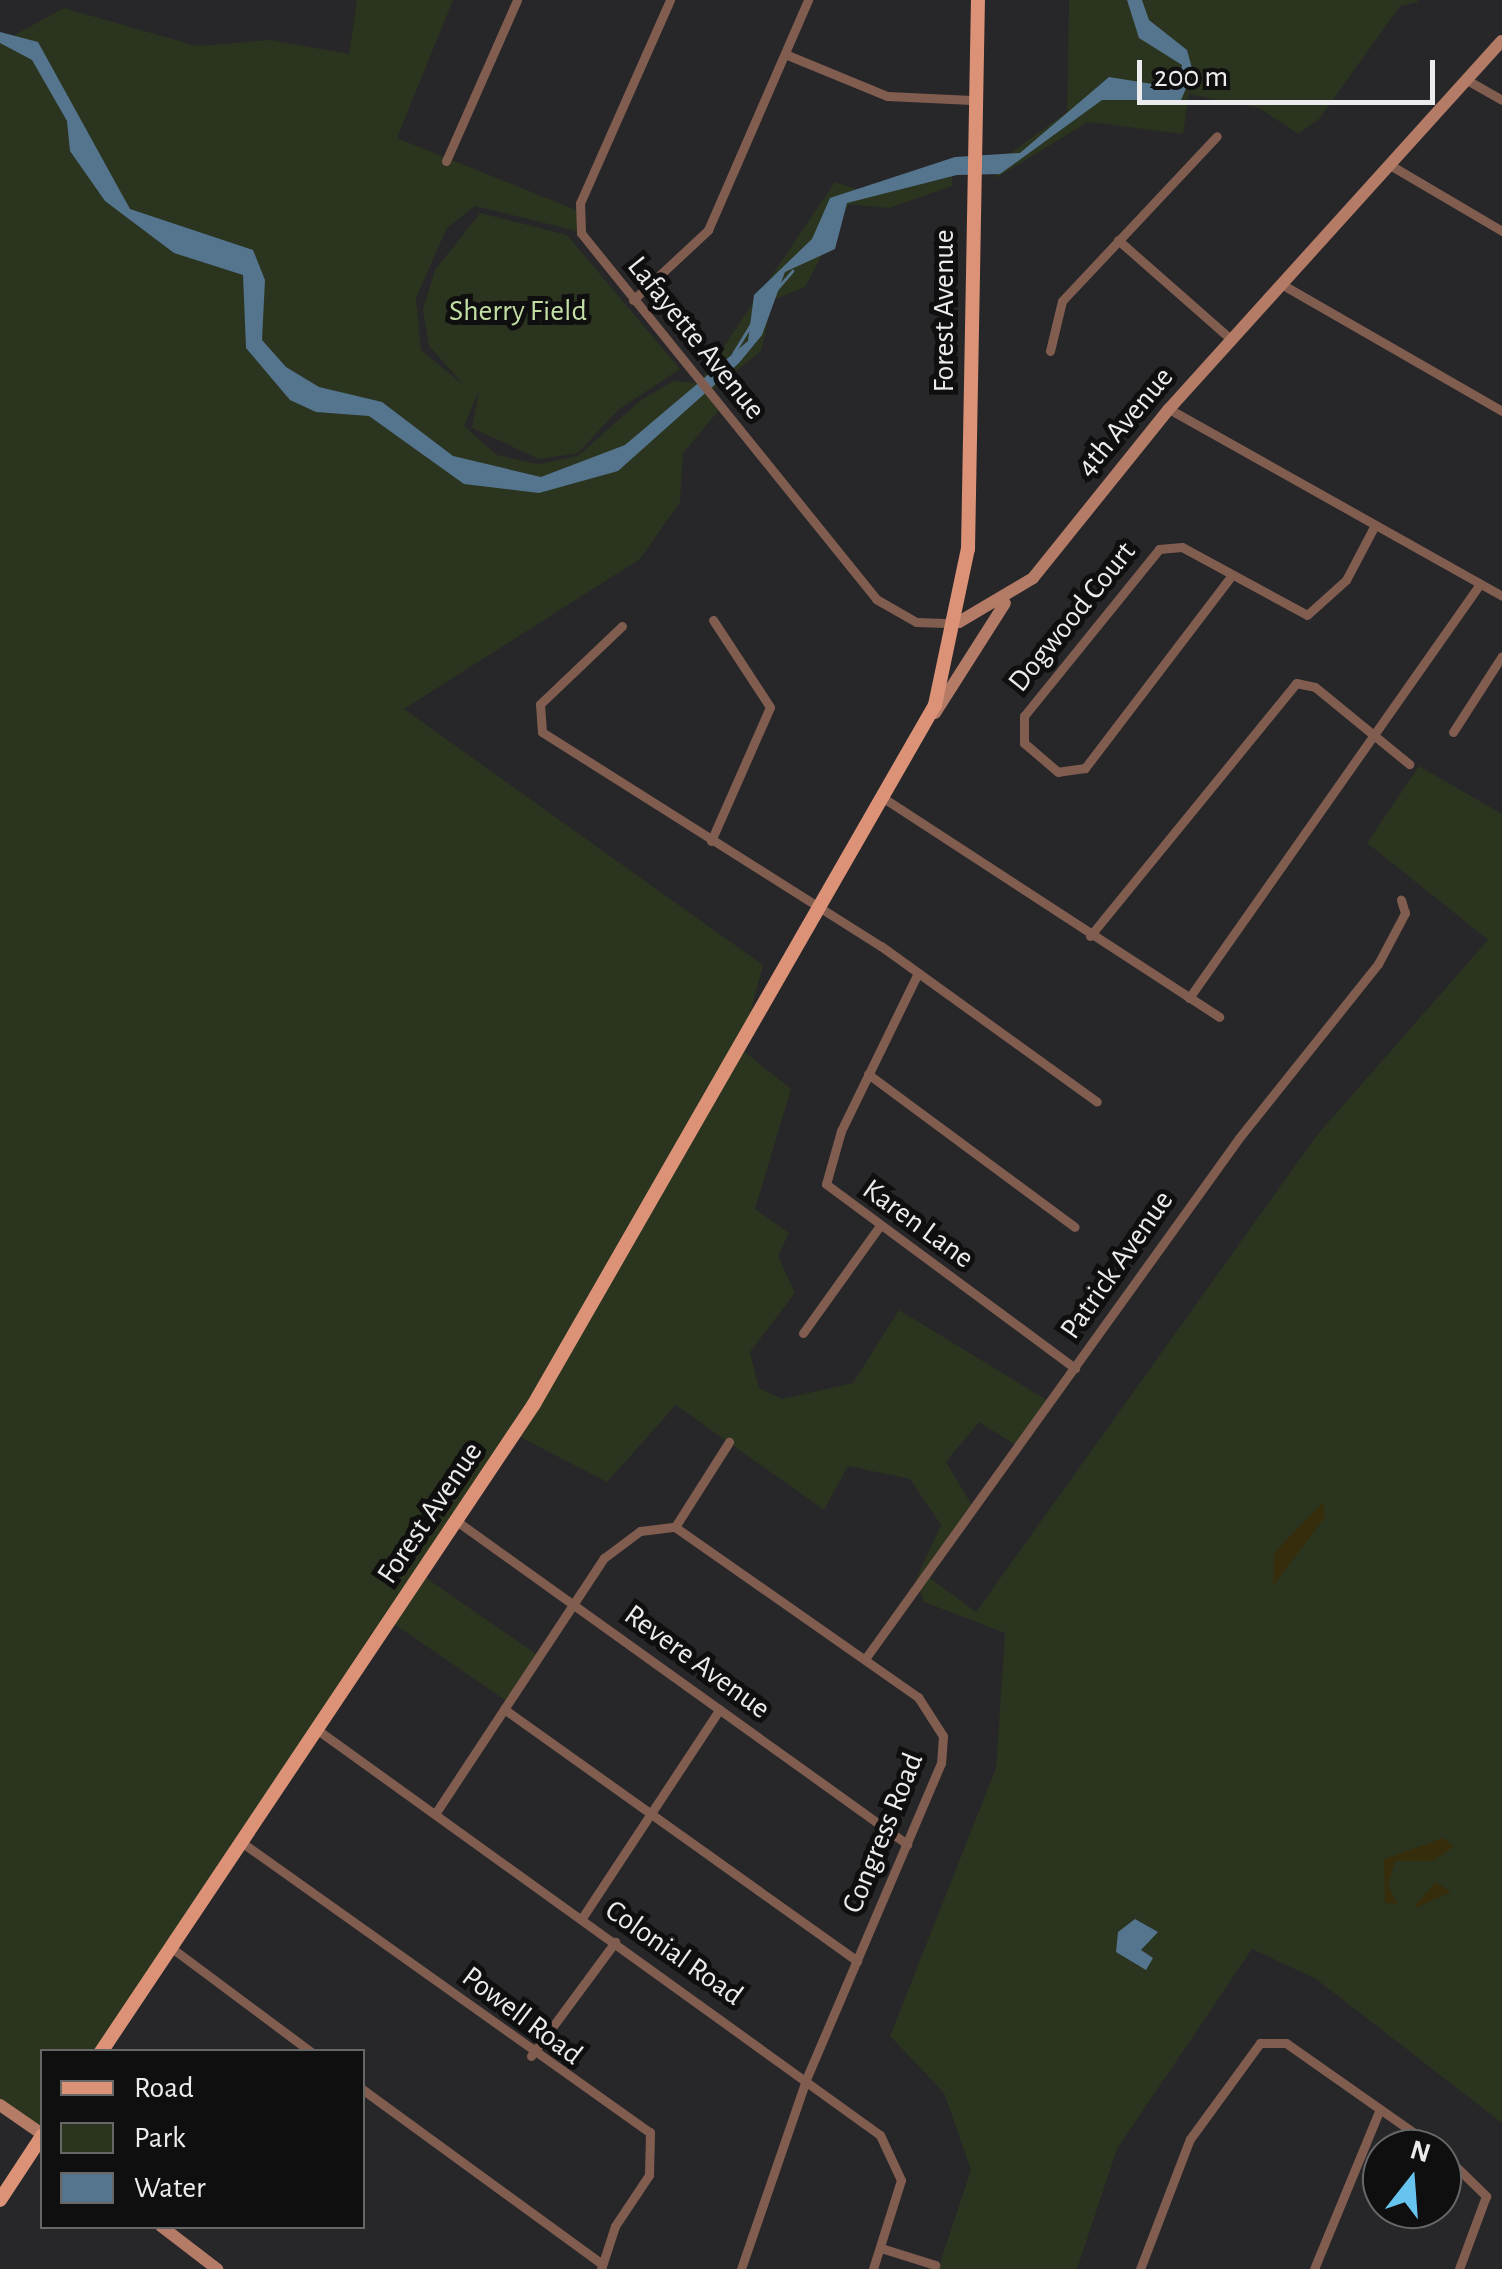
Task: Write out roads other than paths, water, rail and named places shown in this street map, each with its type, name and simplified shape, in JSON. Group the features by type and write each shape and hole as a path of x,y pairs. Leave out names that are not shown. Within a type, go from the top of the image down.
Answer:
{"main road":[{"name":"Forest Avenue","path":"959,622 970,522 972,100 978,0"},
{"name":"4th Avenue","path":"959,622 1006,601 1169,410 1502,41"},
{"path":"820,912 924,729 1006,601"},
{"path":"924,729 959,622"},
{"name":"Forest Avenue","path":"103,2049 458,1522 820,912"},
{"path":"0,2105 40,2134"},
{"path":"0,2200 40,2138"},
{"path":"165,2229 218,2269"}],"street":[{"path":"446,162 517,0"},
{"name":"Lafayette Avenue","path":"670,0 578,215 586,242 876,599 916,622 959,622"},
{"path":"632,300 708,230 808,0"},
{"path":"785,54 887,96 972,100"},
{"path":"1467,80 1502,100"},
{"path":"1050,351 1056,311 1216,136"},
{"path":"1390,165 1502,231"},
{"path":"1118,240 1232,340"},
{"path":"1283,285 1502,411"},
{"path":"1169,410 1502,596"},
{"name":"Dogwood Court","path":"1232,575 1084,768 1066,774 1036,753 1021,736 1024,716 1159,549 1182,547 1314,614 1346,580 1374,525"},
{"path":"1189,998 1480,584"},
{"path":"711,842 770,707 713,620"},
{"path":"622,626 540,704 536,720 711,842 918,973 1097,1102"},
{"path":"1454,732 1502,656"},
{"path":"1090,936 1290,686 1315,686 1409,764"},
{"path":"885,799 1219,1017"},
{"name":"Patrick Avenue","path":"865,1659 1074,1368 1378,964 1406,912 1401,900"},
{"name":"Karen Lane","path":"918,973 824,1175 830,1191 1074,1368"},
{"path":"868,1074 1075,1227"},
{"path":"803,1334 879,1227"},
{"path":"435,1814 614,1547 675,1527 729,1442"},
{"name":"Revere Avenue","path":"458,1522 907,1844"},
{"name":"Congress Road","path":"675,1527 928,1705 943,1736 907,1844 806,2080 741,2269"},
{"path":"504,1709 857,1961"},
{"path":"582,1918 720,1709"},
{"name":"Colonial Road","path":"319,1731 806,2080 895,2156 900,2192 873,2269"},
{"name":"Powell Road","path":"244,1844 531,2056 654,2139 649,2175 601,2267"},
{"path":"531,2056 615,1942"},
{"path":"173,1949 308,2049"},
{"path":"1140,2269 1180,2158 1214,2101 1254,2047 1286,2043 1408,2129"},
{"path":"365,2091 601,2267"},
{"path":"1314,2269 1380,2109"},
{"path":"1459,2269 1477,2224 1484,2188 1462,2170"},
{"path":"880,2248 935,2266"}],"water":[{"path":"1127,0 1142,0 1149,20 1187,50 1193,72 1181,100 1102,100 1000,174 957,175 847,203 835,249 785,272 762,335 739,363 618,471 539,493 464,484 369,416 316,412 290,400 246,348 243,275 174,253 105,201 70,151 67,121 32,60 0,43 0,32 38,42 130,209 253,250 265,280 262,340 286,367 319,387 382,402 453,456 541,477 625,445 748,341 754,295 812,239 830,198 955,157 1020,153 1109,77 1178,88 1182,65 1139,38"},
{"path":"1135,1919 1158,1932 1141,1950 1153,1958 1146,1970 1116,1952 1118,1932"}],"waterway":[{"path":"768,299 792,271"},
{"path":"733,354 755,318"}],"park label":[{"name":"Sherry Field","path":"518,311"}]}
